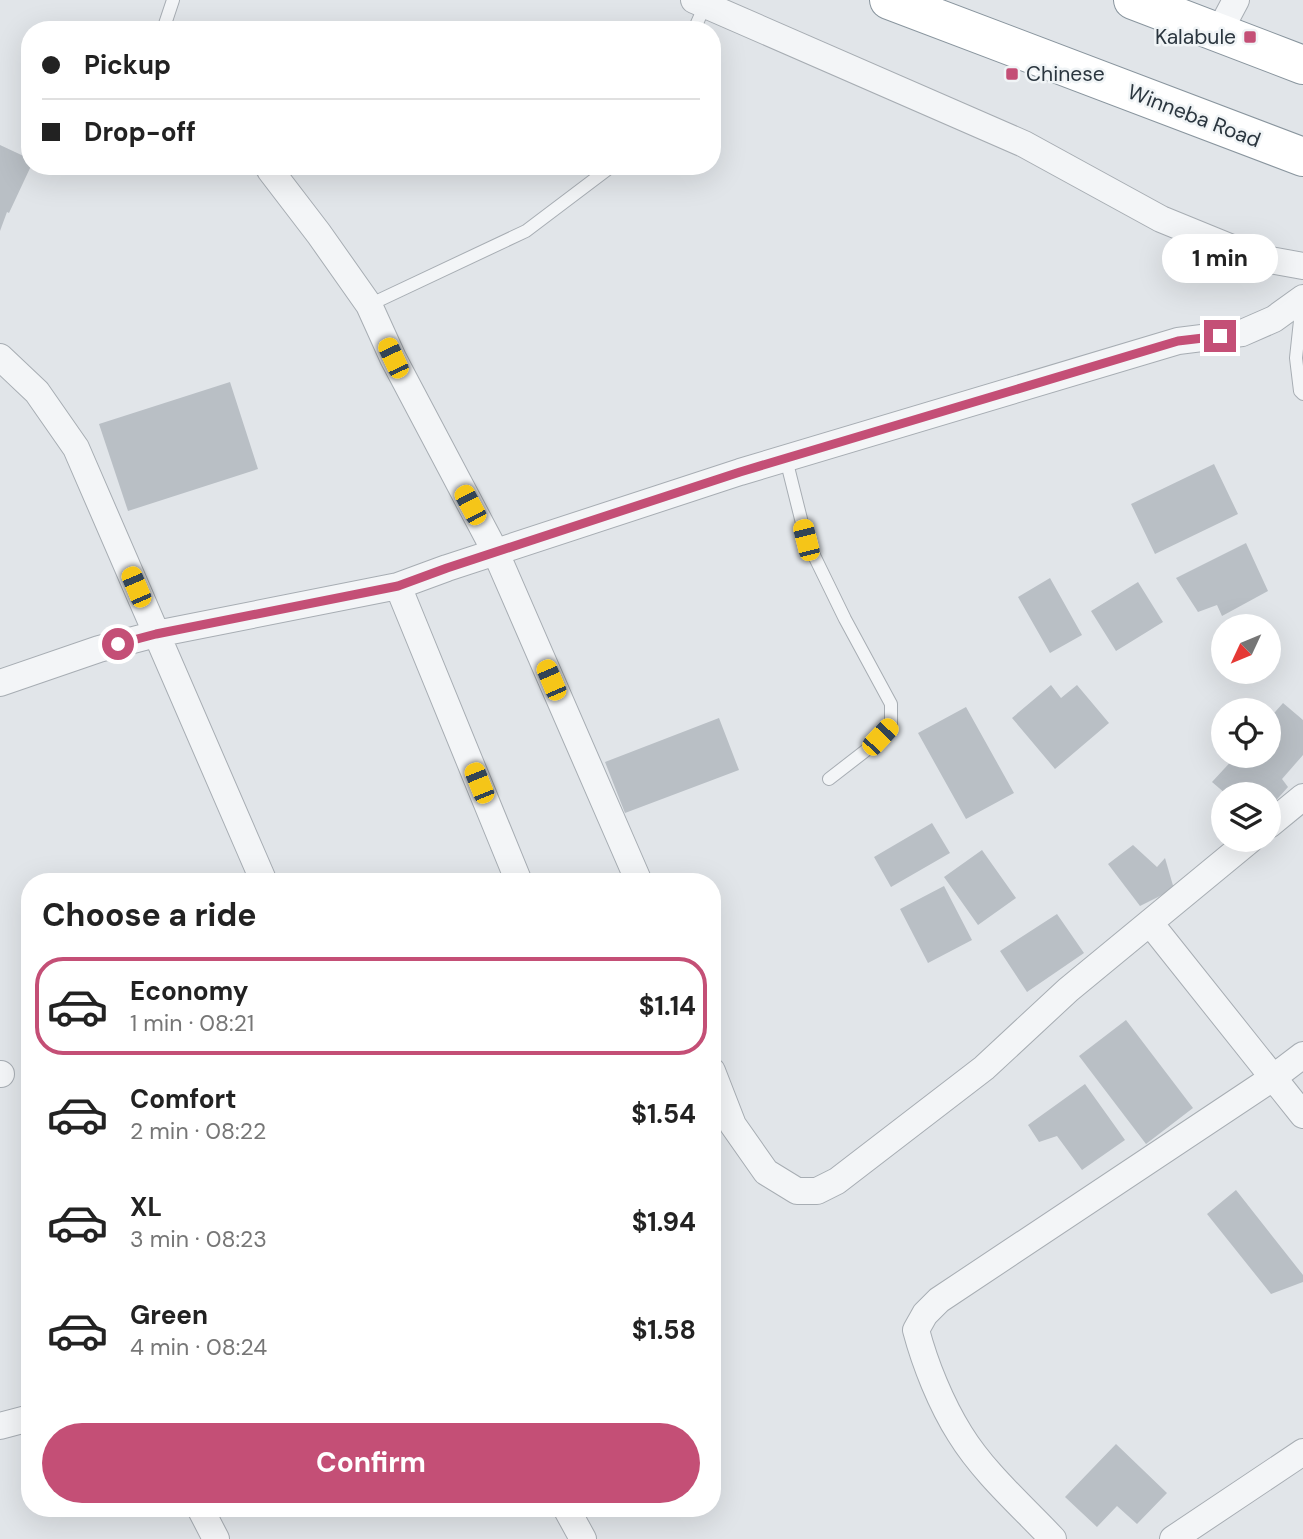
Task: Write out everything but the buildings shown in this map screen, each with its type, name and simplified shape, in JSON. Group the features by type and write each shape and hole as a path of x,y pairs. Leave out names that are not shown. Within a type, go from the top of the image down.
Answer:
{"highway":[{"name":"Winneba Road","path":"889,0 1303,157"},
{"path":"1133,0 1227,16 1303,65"}],"street":[{"path":"700,3 1024,144 1161,219 1254,257 1303,266"},
{"path":"274,175 369,305 393,358 496,553 635,873"},
{"path":"0,683 99,649 156,634 398,586 786,459 1178,341 1242,333 1274,319 1303,298"},
{"path":"0,357 37,391 76,448 260,873"},
{"path":"398,586 515,873"},
{"path":"1281,815 1303,797"},
{"path":"721,1094 733,1125 766,1172 797,1191 817,1191 837,1181 984,1068 1068,990 1236,852"},
{"path":"1150,923 1303,1115"},
{"path":"1053,1539 990,1473 960,1434 929,1371 916,1330 925,1314 939,1300 1275,1077 1303,1055"},
{"path":"0,1426 21,1420"},
{"path":"1173,1539 1303,1452"},
{"path":"205,1517 216,1539"},
{"path":"571,1517 583,1539"}],"lane":[{"path":"166,21 173,0"},
{"path":"696,21 700,3"},
{"path":"369,305 526,231 600,175"},
{"path":"1303,298 1296,358 1300,391 1303,394"},
{"path":"786,459 806,540 891,704 891,725 869,748 829,779"}],"place":[{"name":"Kalabule","path":"1250,37"},
{"name":"Chinese","path":"1012,74"}],"route":[{"path":"118,644 398,586 740,472 1178,341 1220,336"}]}
